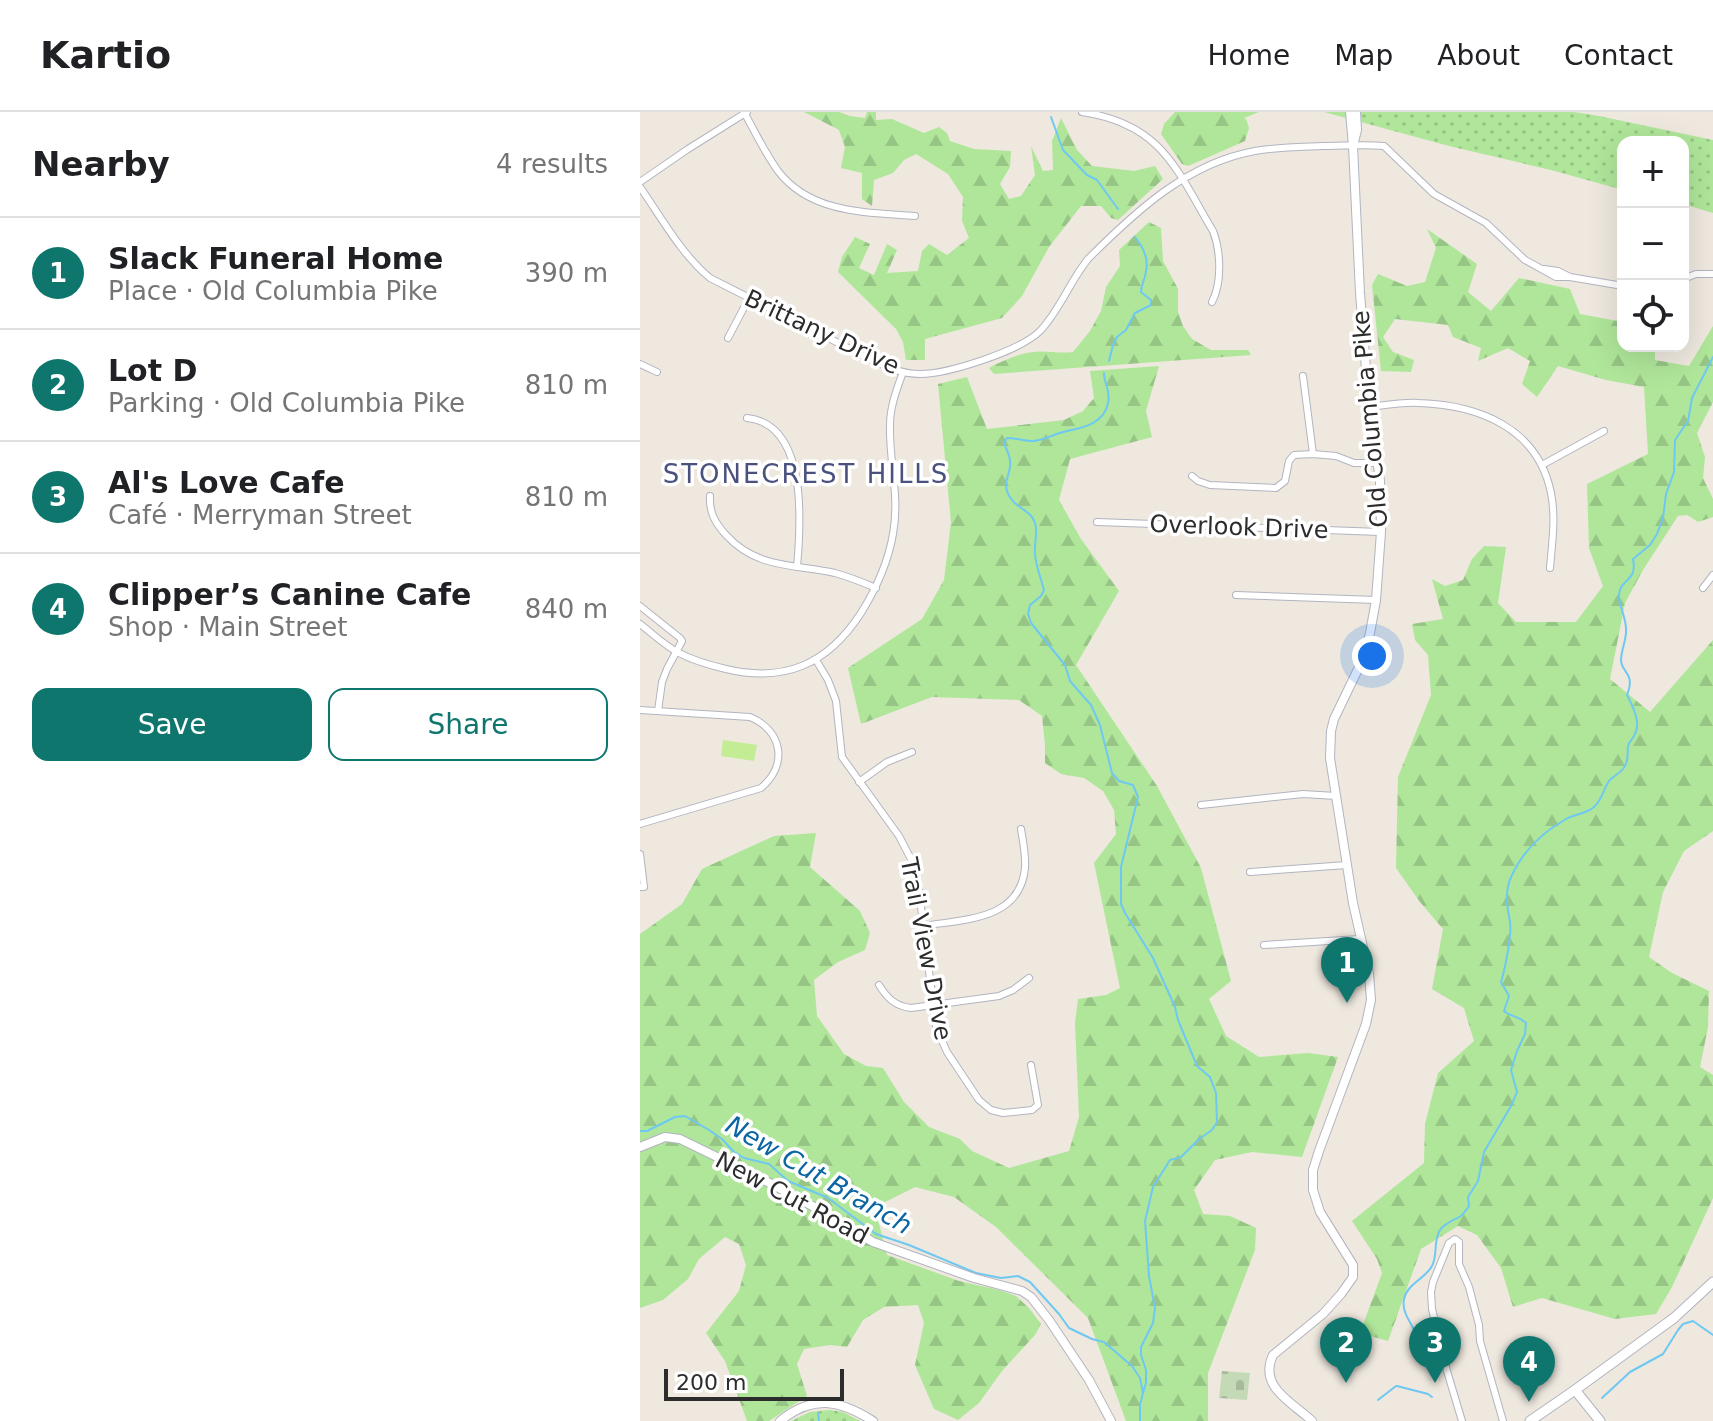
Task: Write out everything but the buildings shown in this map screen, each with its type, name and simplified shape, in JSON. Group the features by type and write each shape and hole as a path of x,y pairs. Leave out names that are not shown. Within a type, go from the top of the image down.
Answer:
{"main road":[{"path":"1530,1421 1687,1308 1713,1282"},
{"path":"1575,1390 1600,1421"}],"street":[{"path":"640,184 745,112 775,168 790,185 811,199 838,209 915,216"},
{"path":"1082,112 1118,120 1143,133 1164,152 1216,239 1218,283 1212,302"},
{"name":"Old Columbia Pike","path":"1312,1421 1278,1392 1271,1380 1269,1364 1278,1349 1311,1324 1341,1294 1354,1272 1349,1258 1320,1212 1312,1181 1319,1151 1369,1011 1371,987 1330,758 1334,719 1366,647 1376,600 1381,532 1381,497 1361,306 1353,112"},
{"name":"Brittany Drive","path":"640,184 698,268 718,282 868,358 903,372 922,374 1008,352 1037,334 1088,259 1142,209 1182,179 1208,165 1252,152 1287,147 1388,147 1434,194 1486,223 1518,255 1541,269 1556,277 1617,285"},
{"path":"1689,277 1713,274"},
{"path":"728,338 749,298"},
{"path":"640,364 657,372"},
{"path":"640,624 677,652 708,665 753,674 786,672 816,660 830,650 843,637 876,588 890,551 897,494 890,421 903,372"},
{"path":"1303,376 1313,454"},
{"path":"1370,407 1421,403 1474,411 1500,422 1523,439 1542,465 1551,492 1550,568"},
{"path":"747,418 762,422 778,436 791,456 795,468 799,522 797,567"},
{"path":"1542,465 1604,431"},
{"path":"1192,476 1210,485 1276,488 1285,481 1287,466 1291,458 1298,454 1336,456 1350,463 1377,463"},
{"path":"710,496 711,512 722,531 758,558 836,573 876,588"},
{"name":"Overlook Drive","path":"1097,522 1381,532"},
{"path":"1703,588 1713,575"},
{"path":"1236,595 1376,600"},
{"path":"640,606 680,638 681,644 662,682 658,711"},
{"name":"Trail View Drive","path":"816,660 836,701 842,757 907,848 917,876 936,1027 947,1052 979,1100 991,1110 1003,1113 1037,1107 1031,1065"},
{"path":"640,710 750,717 772,732 779,750 773,776 761,788 640,824"},
{"path":"859,782 887,762 912,752"},
{"path":"1201,805 1303,794 1336,796"},
{"path":"924,926 984,916 1008,904 1020,887 1025,868 1021,829"},
{"path":"640,854 644,887 640,887"},
{"path":"1250,872 1347,865"},
{"path":"1264,945 1360,939"},
{"path":"879,985 886,997 902,1007 911,1008 999,996 1029,978"},
{"name":"New Cut Road","path":"640,1147 665,1137 680,1139 749,1172 873,1242 974,1278 1022,1291 1031,1297 1049,1320 1089,1380 1111,1421"},
{"path":"1462,1421 1432,1309 1431,1292 1449,1243 1455,1239 1460,1244 1459,1264 1469,1287 1480,1341 1503,1421"},
{"path":"780,1421 799,1408 825,1403 847,1406 873,1421"}],"green space":[{"path":"804,112 839,112 865,118 867,112 876,112 876,120 892,119 924,133 939,127 947,133 950,141 974,149 1011,151 1010,167 1000,184 1009,199 1021,196 1035,175 1031,146 1043,171 1053,170 1052,141 1061,118 1077,150 1092,166 1134,171 1155,166 1163,179 1118,220 1111,218 1101,206 1081,206 1049,247 1022,296 1002,318 925,339 925,360 906,360 903,342 896,329 838,272 842,257 855,237 870,244 859,268 874,275 887,244 897,250 887,273 918,271 922,251 929,244 947,255 969,238 962,221 963,197 948,174 916,154 904,160 893,173 874,180 872,206 862,199 862,173 841,168 845,147 839,130"},
{"path":"1175,112 1259,112 1244,118 1249,128 1245,141 1188,166 1182,164 1161,134 1164,124"},
{"path":"1324,112 1574,112 1713,140 1713,213 1689,206 1689,136 1617,136 1617,188"},
{"path":"1149,222 1161,228 1163,261 1178,289 1178,312 1192,339 1211,350 1248,350 1251,355 994,374 989,368 1021,354 1073,352 1101,311 1106,287 1120,266 1119,250"},
{"path":"1427,229 1477,264 1468,292 1491,311 1519,278 1570,289 1580,314 1617,321 1617,352 1655,352 1655,360 1689,366 1713,326 1713,402 1697,433 1705,457 1703,478 1713,499 1713,517 1698,522 1687,515 1678,516 1643,570 1625,603 1610,679 1650,712 1713,640 1713,831 1684,851 1663,892 1649,957 1672,973 1709,991 1708,1027 1700,1067 1713,1075 1713,1198 1672,1287 1656,1314 1615,1319 1542,1298 1513,1307 1501,1268 1477,1235 1458,1226 1421,1249 1388,1341 1360,1333 1382,1273 1377,1259 1352,1221 1424,1163 1425,1124 1438,1073 1474,1041 1464,1008 1432,989 1443,929 1396,868 1398,777 1431,695 1428,655 1415,640 1412,624 1443,619 1432,579 1445,586 1463,580 1472,559 1484,546 1506,547 1498,603 1516,622 1576,622 1603,586 1589,548 1587,484 1648,454 1644,387 1558,366 1537,397 1522,384 1530,361 1508,348 1478,361 1481,348 1453,337 1448,325 1395,319 1383,337 1393,352 1414,360 1411,372 1381,371 1372,285 1378,274 1407,286 1425,282 1436,248"},
{"path":"1159,366 1146,411 1152,437 1070,459 1059,500 1081,539 1119,591 1076,665 1157,786 1201,868 1231,981 1209,999 1226,1036 1259,1057 1308,1053 1338,1057 1302,1157 1252,1152 1215,1160 1194,1190 1203,1214 1230,1216 1256,1228 1255,1250 1208,1373 1208,1421 1126,1421 1088,1318 996,1227 954,1197 915,1187 885,1202 876,1212 887,1255 959,1281 1016,1296 1041,1324 1035,1335 1002,1371 979,1403 958,1420 934,1409 915,1365 924,1323 918,1305 884,1307 863,1320 847,1347 830,1345 804,1349 797,1364 807,1396 769,1421 747,1421 725,1361 706,1333 739,1291 746,1265 739,1244 725,1237 699,1259 688,1279 663,1300 640,1308 640,934 682,904 702,869 774,836 816,833 810,867 860,911 870,933 865,950 838,962 814,980 817,1016 844,1054 866,1066 883,1068 904,1102 929,1127 960,1139 972,1151 1009,1168 1069,1151 1079,1117 1075,1023 1078,999 1106,995 1120,988 1094,863 1116,834 1114,810 1103,791 1084,778 1061,774 1045,763 1042,716 1019,700 932,697 861,724 848,668 922,619 944,580 951,522 938,384 967,377 987,429 1064,420 1083,411 1094,398 1090,371"},
{"path":"723,740 757,745 754,761 721,756"},
{"path":"1222,1371 1250,1373 1247,1400 1219,1398"},
{"path":"810,1412 843,1412 860,1421 791,1421"}],"waterway":[{"path":"1051,117 1063,150 1087,175 1097,180 1118,209"},
{"path":"1109,361 1117,337 1126,330 1135,313 1151,305 1151,300 1141,292 1147,262 1135,237"},
{"path":"1413,1351 1417,1338 1404,1306 1406,1294 1432,1266 1440,1230 1461,1216 1469,1206 1468,1197 1478,1181 1484,1152 1517,1092 1511,1070 1526,1023 1504,1011 1509,996 1501,982 1510,935 1509,881 1534,843 1566,819 1594,807 1609,781 1626,763 1628,744 1637,726 1636,715 1627,695 1629,677 1621,660 1626,629 1620,591 1633,573 1633,559 1650,545 1657,534 1674,472 1675,440 1688,421 1692,398 1713,357"},
{"path":"1104,373 1109,399 1106,410 1096,421 1041,440 1007,438 1004,443 1010,465 1006,483 1009,497 1030,514 1036,527 1036,559 1044,590 1030,605 1028,614 1031,623 1065,665 1070,681 1091,705 1100,725 1112,773 1119,781 1133,785 1138,797 1121,867 1121,904 1153,958 1197,1066 1210,1077 1216,1093 1217,1122 1212,1130 1181,1157 1170,1160 1153,1187 1145,1221 1155,1308 1153,1323 1141,1347 1146,1370 1143,1393"},
{"name":"New Cut Branch","path":"640,1131 685,1116 722,1139 744,1158 769,1164 788,1181 828,1198 876,1234 976,1273 1001,1278 1018,1276 1030,1282 1069,1328 1104,1342 1132,1366 1140,1378 1143,1393 1140,1421"},
{"path":"1602,1398 1630,1372 1663,1354 1683,1324 1693,1321 1713,1335"},
{"path":"1378,1400 1396,1386"},
{"path":"1397,1386 1432,1397"},
{"path":"818,1413 819,1421"}],"place":[{"name":"Slack Funeral Home","path":"1347,1003"},
{"name":"Lot D","path":"1346,1383"},
{"name":"Al's Love Cafe","path":"1435,1383"},
{"name":"Clipper’s Canine Cafe","path":"1529,1402"}],"district":[{"name":"STONECREST HILLS","path":"806,474"}]}
